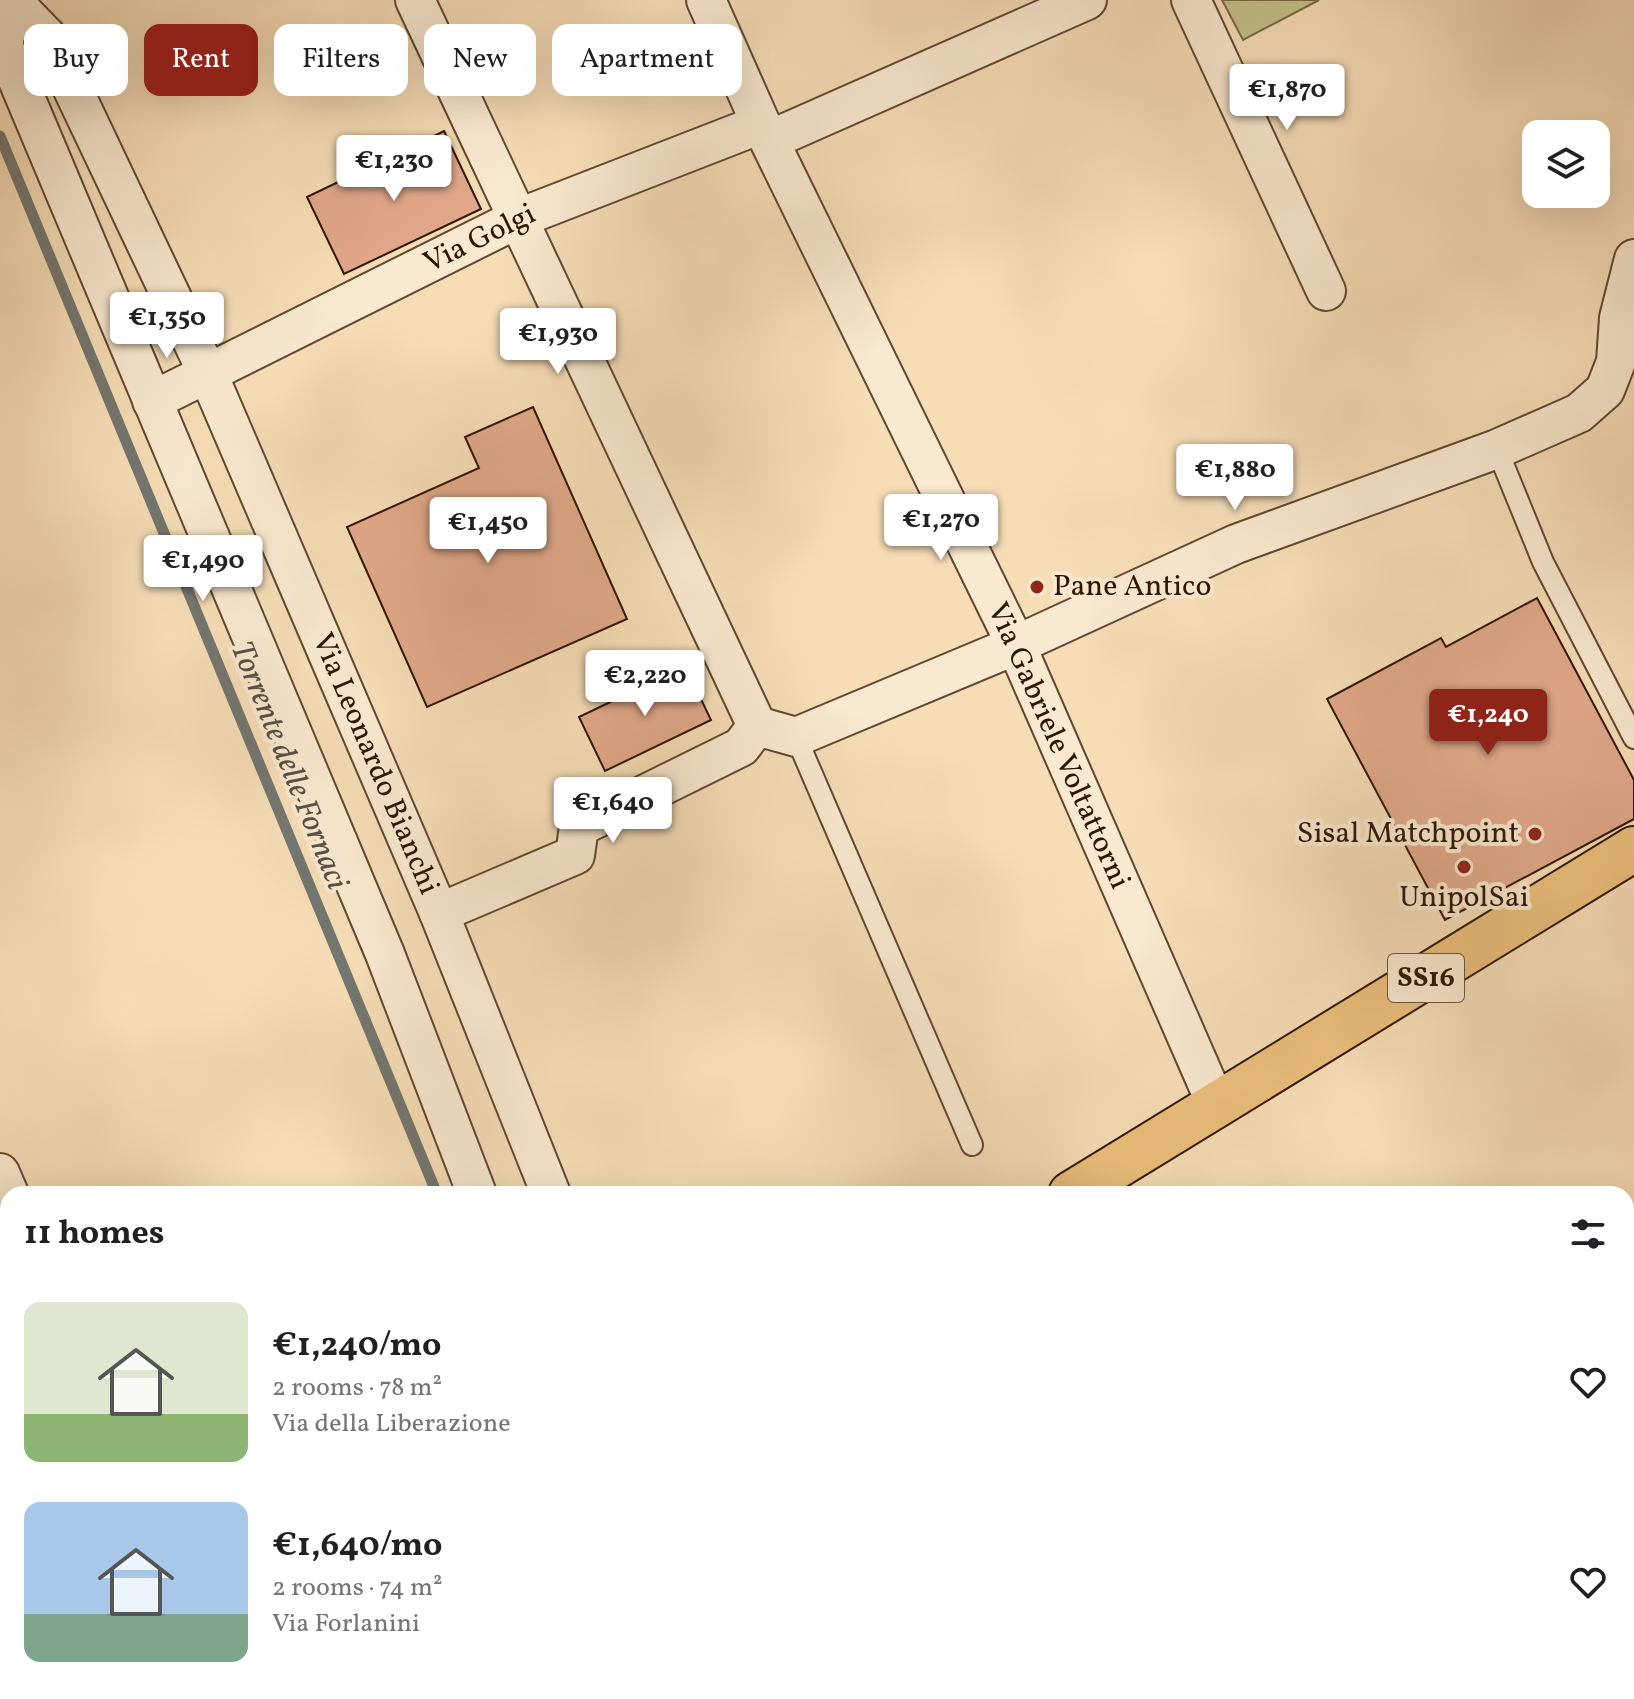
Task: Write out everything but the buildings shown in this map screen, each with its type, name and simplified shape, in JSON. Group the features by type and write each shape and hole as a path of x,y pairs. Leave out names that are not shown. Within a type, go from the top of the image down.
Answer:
{"main road":[{"name":"SS16","path":"1089,1186 1634,849"}],"street":[{"name":"Via Leonardo Bianchi","path":"9,0 49,39 208,374 439,913 548,1186"},
{"name":"Via Leonardo Bianchi","path":"9,0 4,47 385,954 474,1186"},
{"path":"415,0 757,726 796,737 1016,645 1236,544 1497,449 1579,413 1605,390 1616,362 1619,318 1634,259"},
{"name":"Via Gabriele Voltattorni","path":"706,0 765,132 1016,645 1217,1106"},
{"name":"Via Golgi","path":"152,401 519,218 765,132 1087,0"},
{"path":"1191,0 1326,291"},
{"path":"439,913 575,855 579,827 741,747 757,726"}],"lane":[{"path":"1497,449 1543,562 1634,738"},
{"path":"796,737 972,1145"}],"shaded area":[{"path":"1222,0 1319,0 1243,40"}],"waterway":[{"name":"Torrente delle Fornaci","path":"0,136 434,1186"}],"place":[{"name":"Pane Antico","path":"1037,587"},
{"name":"Sisal Matchpoint","path":"1535,834"},
{"name":"UnipolSai","path":"1464,867"}]}
